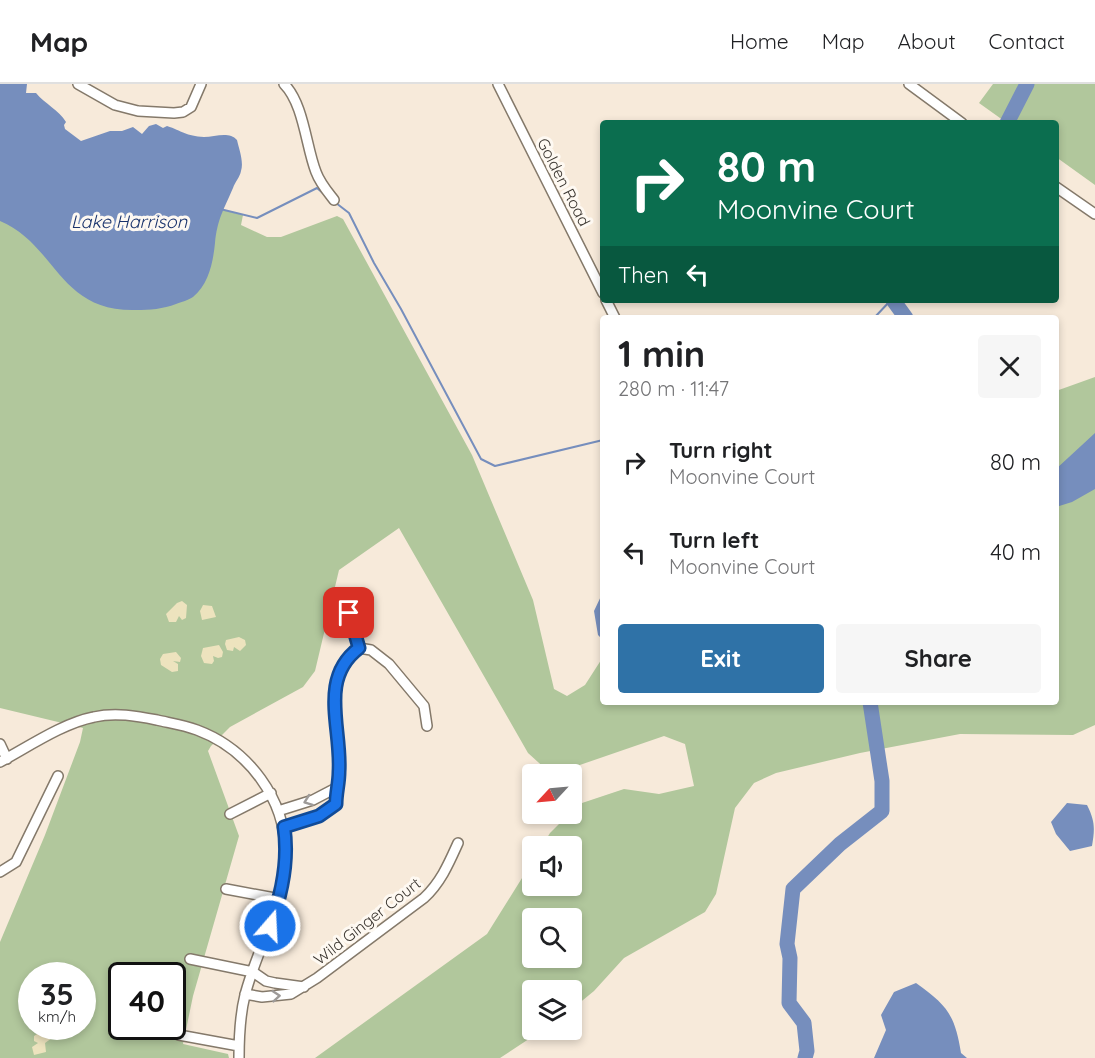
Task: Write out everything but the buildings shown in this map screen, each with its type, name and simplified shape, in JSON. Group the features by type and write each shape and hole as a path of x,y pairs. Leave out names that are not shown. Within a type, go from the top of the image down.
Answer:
{"street":[{"path":"78,84 115,105 138,111 183,112 191,107 201,84"},
{"path":"95,94 101,84"},
{"path":"284,84 295,101 315,171 321,184 334,200"},
{"name":"Golden Road","path":"498,84 600,287"},
{"path":"909,84 959,120"},
{"path":"1059,189 1095,214"},
{"path":"344,596 359,648"},
{"path":"284,827 319,816 336,804 339,772 334,691 342,666 359,648 370,650 389,664 424,706 427,726"},
{"path":"0,744 3,760 72,723 95,716 128,715 196,730 228,746 253,768 270,793 284,827 285,857 280,899 245,994 238,1058"},
{"path":"0,872 16,862 58,776"},
{"path":"278,811 313,800 336,788"},
{"path":"230,814 270,793"},
{"name":"Wild Ginger Court","path":"245,994 274,997 291,994 304,987 424,898 443,875 458,843"},
{"path":"226,889 280,899"},
{"path":"190,959 253,972 267,981 304,987"},
{"path":"186,1036 239,1046"}],"green space":[{"path":"993,84 1095,84 1095,185 1059,159 1059,120 1003,120 979,103"},
{"path":"0,156 243,215 241,225 267,237 281,237 337,216 343,219 472,455 533,600 554,689 567,696 585,685 600,662 600,705 1059,705 1059,390 1095,377 1095,725 1073,735 960,734 860,753 776,773 754,783 735,808 716,894 705,912 624,958 582,1001 582,980 522,980 522,1040 527,1040 500,1058 315,1058 487,934 522,878 522,896 582,896 582,836 548,836 559,824 582,824 582,803 624,789 659,794 694,786 685,744 664,736 582,764 540,764 528,753 399,528 339,570 315,671 303,687 230,727 208,751 239,836 193,996 186,1030 186,962 108,962 108,1040 184,1040 183,1044 228,1054 229,1058 0,1058 0,942 45,835 80,742 83,728 0,708"}],"sand":[{"path":"182,601 187,605 186,618 182,620 179,616 176,622 169,622 166,614"},
{"path":"203,605 212,606 216,617 202,620 200,611"},
{"path":"239,637 245,640 246,645 240,651 234,647 233,651 227,650 226,640"},
{"path":"219,645 223,652 222,657 213,656 212,664 204,663 201,656 203,648"},
{"path":"176,652 181,658 180,662 173,661 178,664 178,671 172,672 161,665 160,659 163,654"},
{"path":"49,1040 45,1043 46,1052 34,1055 32,1047 38,1043 34,1041"}],"water":[{"name":"Lake Harrison","path":"0,84 27,84 26,93 36,93 56,110 66,122 65,129 81,141 110,131 122,131 133,127 142,134 149,126 156,124 193,136 226,135 237,140 242,167 219,221 209,272 203,286 193,297 156,309 110,308 90,300 74,289 34,245 19,232 0,221"},
{"path":"1095,433 1095,489 1072,502 1059,506 1059,466"},
{"path":"600,598 600,637 598,635 594,611"},
{"path":"1067,803 1087,805 1094,825 1092,846 1070,851 1056,834 1051,822"},
{"path":"916,983 948,1012 956,1029 961,1053 967,1058 874,1058 886,1030 881,1015 894,992"}],"waterway":[{"path":"1009,120 1027,84"},
{"path":"220,209 257,218 317,188 324,194"},
{"path":"336,203 349,213 481,459 495,466 600,441"},
{"path":"877,315 888,303"},
{"path":"895,303 904,315"},
{"path":"805,1058 807,1051 804,1023 789,1003 790,958 787,944 793,889 840,844 882,811 882,781 870,705"}],"route":[{"path":"270,926 280,899 284,878 284,827 319,816 336,804 339,772 334,691 342,666 359,648 349,613"}]}
